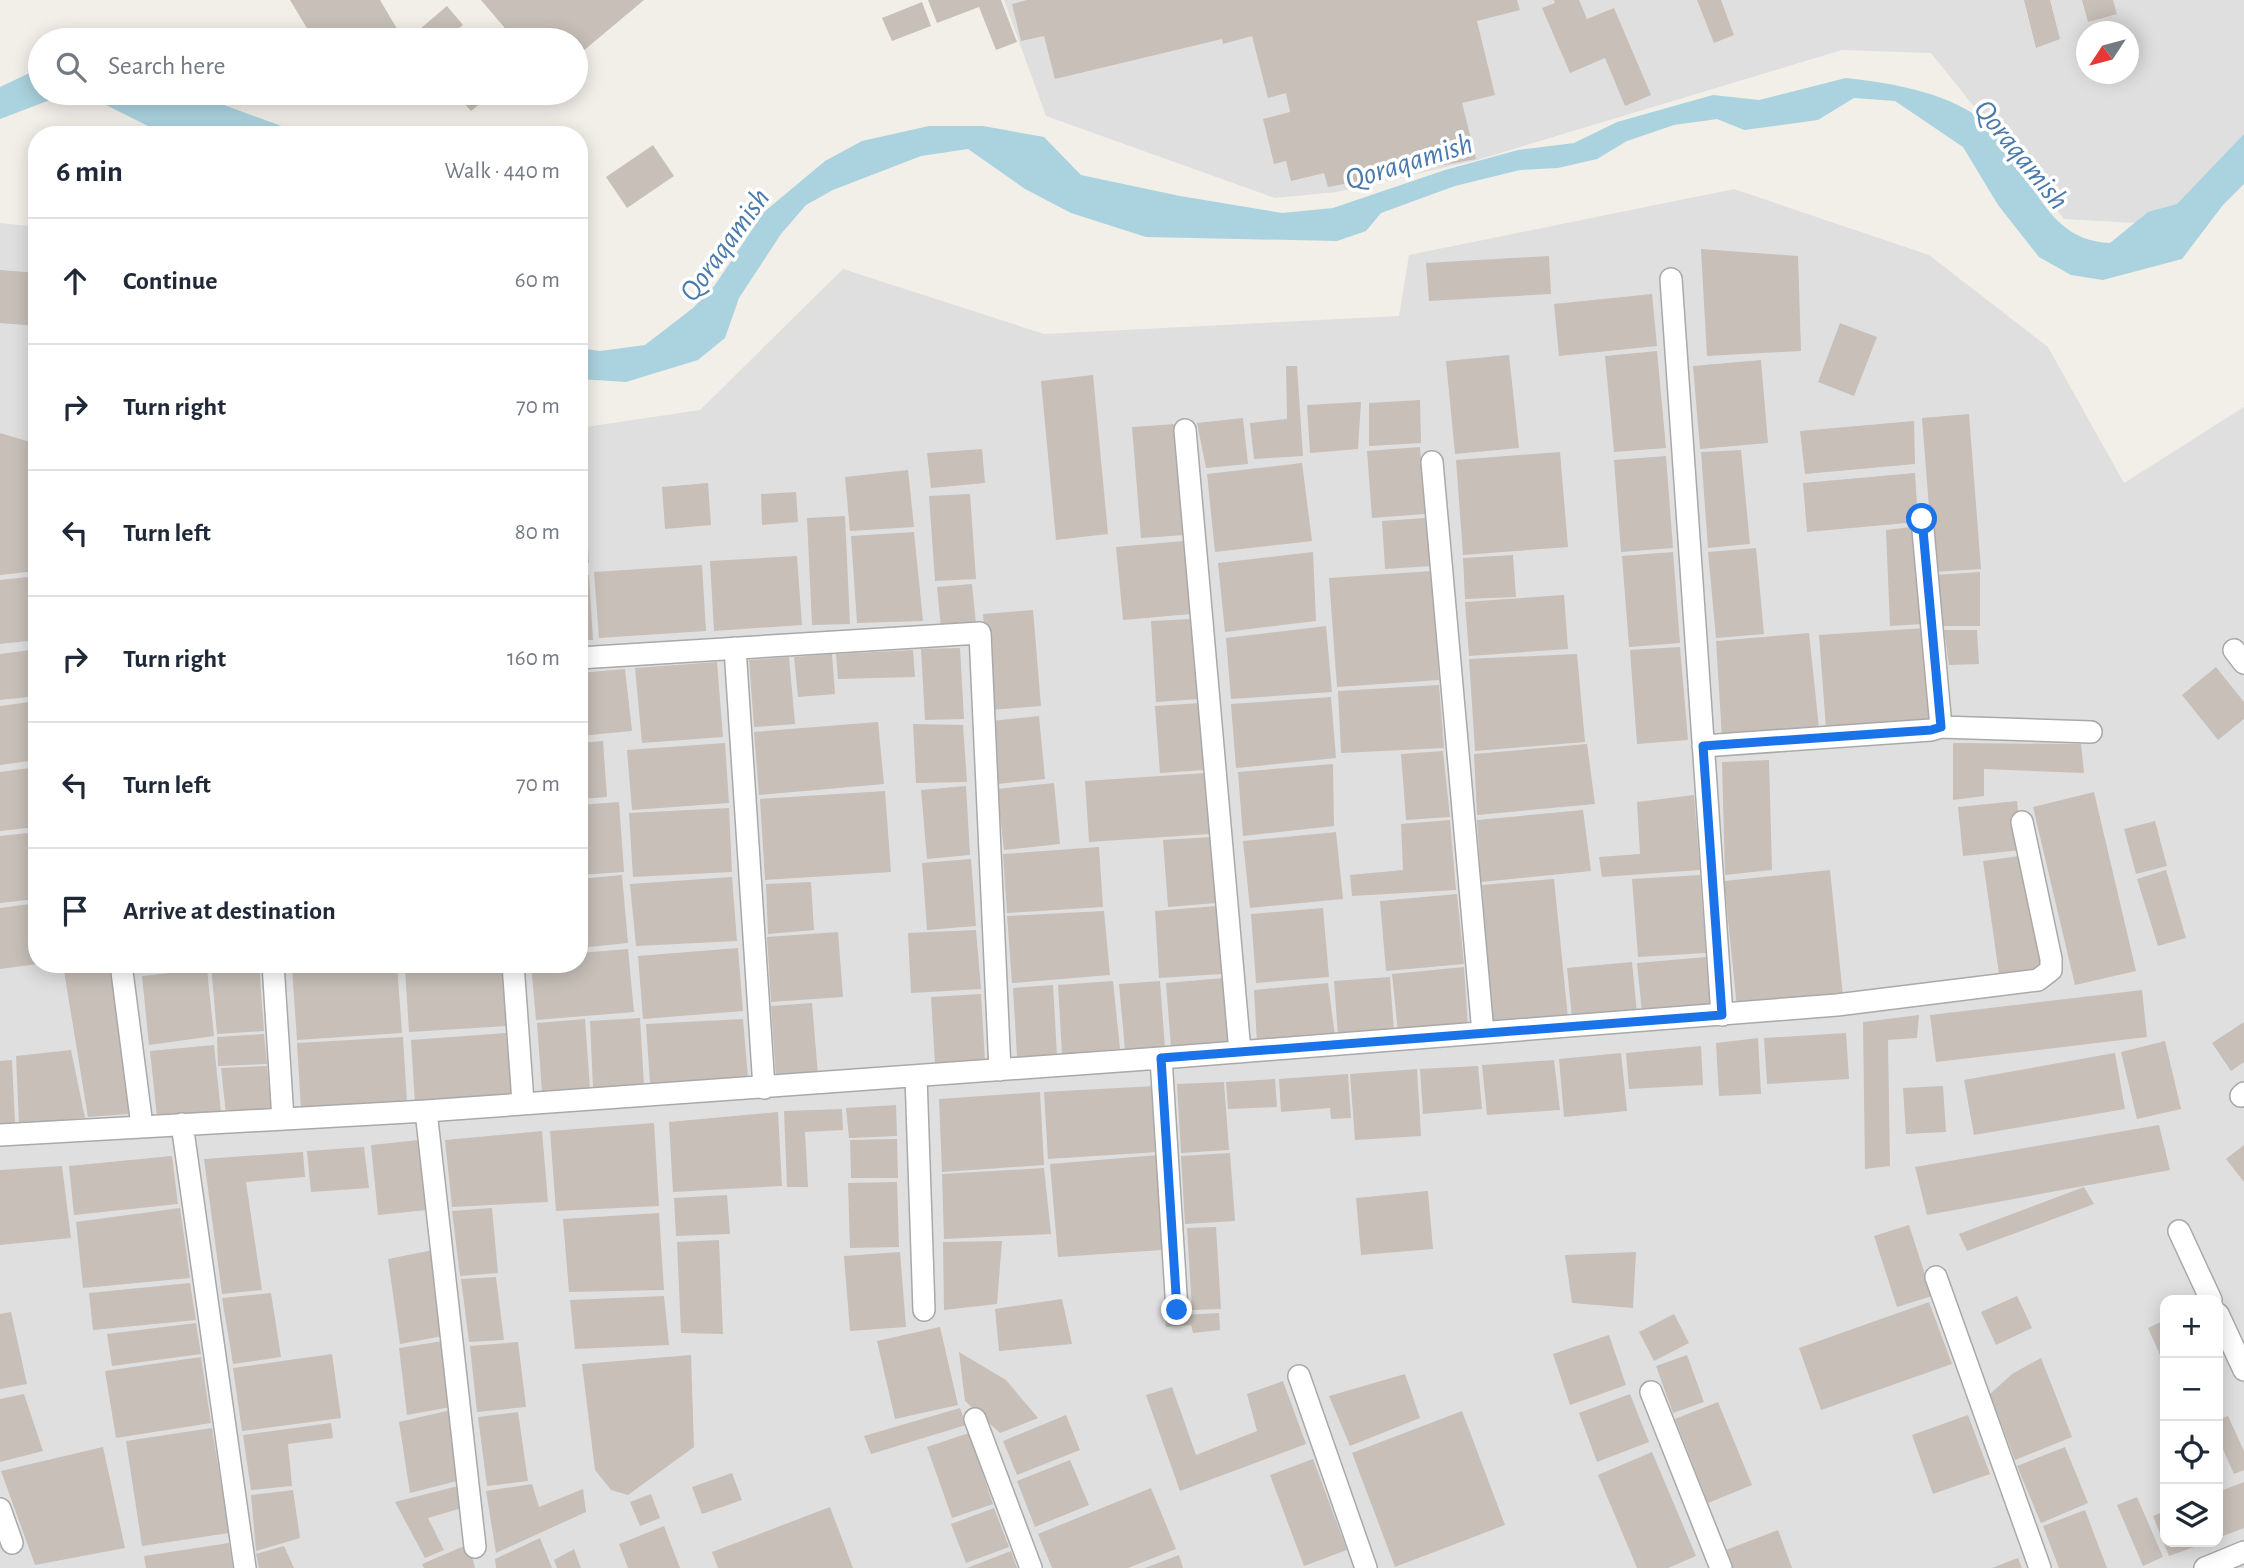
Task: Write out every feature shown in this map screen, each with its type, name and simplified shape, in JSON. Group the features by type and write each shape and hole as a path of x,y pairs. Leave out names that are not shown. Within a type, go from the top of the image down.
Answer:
{"street":[{"path":"1671,279 1722,1015"},
{"path":"1185,430 1240,1052"},
{"path":"1432,462 1483,1032"},
{"path":"1922,519 1941,727"},
{"path":"588,657 980,633 1000,1070"},
{"path":"735,648 764,1088"},
{"path":"1703,746 1931,730 1941,727 2091,732"},
{"path":"0,1135 426,1111 1240,1052 1837,1005 2038,980 2051,971 2051,959 2022,822"},
{"path":"122,973 142,1126"},
{"path":"274,973 283,1119"},
{"path":"514,973 523,1102"},
{"path":"1161,1058 1177,1310"},
{"path":"916,1076 924,1310"},
{"path":"426,1111 475,1547"},
{"path":"182,1124 245,1568"},
{"path":"2179,1231 2209,1295"},
{"path":"1936,1277 2040,1568"},
{"path":"2223,1325 2244,1370"},
{"path":"1299,1376 1366,1568"},
{"path":"1651,1392 1721,1568"},
{"path":"975,1419 1031,1568"},
{"path":"0,1509 12,1543"},
{"path":"2205,1568 2244,1552"}],"shaded area":[{"path":"1004,0 2244,0 2244,150 2172,225 2064,219 1931,53 1842,50 1477,160 1337,192 1275,198 1046,116"},
{"path":"1734,189 1929,255 2048,347 2124,483 2244,407 2244,1568 0,1568 0,223 28,226 28,973 588,973 588,427 700,410 843,269 1044,334 1399,316 1409,255"}],"water":[{"path":"28,74 28,105 37,105 0,119 0,87"},
{"path":"1846,78 1898,86 1949,101 1980,118 1997,134 2049,212 2065,227 2085,238 2110,243 2148,212 2177,204 2244,134 2244,184 2223,205 2182,259 2103,280 2071,275 2039,257 1998,205 1963,147 1895,101 1854,98 1818,120 1744,130 1717,119 1674,125 1627,141 1597,159 1558,168 1520,170 1455,186 1381,213 1366,231 1337,241 1146,237 1071,213 1025,189 968,149 921,156 833,190 806,205 781,234 739,298 725,338 698,360 626,382 588,380 588,349 600,351 645,345 693,308 715,285 764,212 825,161 862,141 929,126 983,126 1044,137 1081,175 1180,196 1282,213 1333,208 1445,170 1518,150 1574,143 1617,122 1713,95 1759,100"},
{"path":"106,105 224,105 282,126 148,126"}],"building":[{"path":"290,0 380,0 396,28 307,28"},
{"path":"481,0 644,0 588,47 588,28 505,28"},
{"path":"928,0 1001,0 1017,42 996,50 979,7 937,23"},
{"path":"1027,0 1517,0 1520,10 1477,21 1495,95 1462,103 1476,159 1328,187 1324,173 1291,181 1286,161 1274,164 1263,119 1290,112 1286,93 1268,98 1252,36 1223,44 1222,39 1055,79 1044,36 1021,41 1012,4"},
{"path":"1554,0 1579,0 1587,19 1614,8 1651,95 1625,106 1605,58 1570,73 1542,8 1555,3"},
{"path":"1697,0 1721,0 1734,35 1714,43"},
{"path":"2024,0 2050,0 2060,39 2036,48"},
{"path":"2082,0 2113,0 2117,14 2088,21"},
{"path":"922,2 931,26 892,41 882,18"},
{"path":"447,6 463,25 459,28 421,28"},
{"path":"466,105 478,105 471,111"},
{"path":"653,145 674,176 627,208 606,177"},
{"path":"1701,249 1798,256 1801,351 1707,356"},
{"path":"1549,256 1551,294 1429,301 1426,263"},
{"path":"0,270 28,272 28,325 0,323"},
{"path":"1652,294 1657,346 1559,356 1554,304"},
{"path":"1840,323 1877,337 1854,396 1818,382"},
{"path":"1657,351 1666,448 1614,452 1605,356"},
{"path":"1509,355 1519,448 1455,454 1446,361"},
{"path":"1761,360 1768,443 1700,449 1693,366"},
{"path":"1286,366 1297,366 1303,456 1254,459 1250,423 1287,419"},
{"path":"1093,375 1108,534 1056,540 1041,381"},
{"path":"1420,400 1421,443 1369,446 1369,403"},
{"path":"1361,402 1358,449 1310,453 1307,405"},
{"path":"1969,414 1981,569 1934,572 1922,418"},
{"path":"1243,418 1248,464 1206,468 1197,423"},
{"path":"1914,421 1915,464 1805,474 1800,431"},
{"path":"1176,424 1185,535 1141,538 1132,427"},
{"path":"0,433 28,441 28,572 0,575"},
{"path":"1420,447 1425,514 1372,518 1367,451"},
{"path":"982,449 985,483 931,488 927,453"},
{"path":"1741,450 1750,544 1708,548 1701,452"},
{"path":"1560,452 1568,547 1463,555 1456,460"},
{"path":"1666,456 1673,548 1621,552 1614,460"},
{"path":"1302,463 1312,541 1215,552 1207,474"},
{"path":"908,470 914,527 850,531 845,477"},
{"path":"1915,473 1918,522 1807,532 1803,483"},
{"path":"708,483 711,525 665,529 662,487"},
{"path":"796,492 798,522 762,525 761,494"},
{"path":"970,494 976,579 935,581 929,496"},
{"path":"845,516 850,624 812,625 807,518"},
{"path":"1425,518 1431,566 1385,569 1382,521"},
{"path":"1919,526 1924,624 1890,626 1886,530"},
{"path":"914,532 923,621 857,623 851,536"},
{"path":"1184,541 1191,614 1123,620 1116,547"},
{"path":"1756,548 1764,634 1716,638 1708,552"},
{"path":"1313,552 1316,621 1225,632 1218,563"},
{"path":"1673,552 1680,643 1629,647 1622,556"},
{"path":"1513,555 1516,597 1465,599 1463,558"},
{"path":"797,556 802,625 714,631 710,561"},
{"path":"702,565 706,631 599,638 594,572"},
{"path":"1432,571 1439,680 1337,687 1329,578"},
{"path":"1980,572 1980,626 1943,626 1935,575"},
{"path":"588,575 589,575 593,640 588,640"},
{"path":"28,577 28,641 0,644 0,580"},
{"path":"972,584 976,624 941,628 937,587"},
{"path":"1564,595 1568,649 1469,656 1465,602"},
{"path":"1033,610 1041,706 991,710 983,614"},
{"path":"1192,619 1199,699 1156,702 1151,621"},
{"path":"1326,626 1332,692 1231,699 1226,638"},
{"path":"1925,628 1932,721 1826,728 1819,635"},
{"path":"1944,630 1977,630 1979,664 1949,665"},
{"path":"1809,633 1819,728 1722,738 1716,641"},
{"path":"1680,647 1688,740 1637,744 1630,650"},
{"path":"960,648 964,719 925,720 921,649"},
{"path":"28,650 28,697 0,700 0,654"},
{"path":"913,650 915,677 838,679 836,654"},
{"path":"832,654 835,694 798,697 794,657"},
{"path":"1577,654 1585,742 1475,751 1469,659"},
{"path":"789,657 795,724 754,727 749,660"},
{"path":"717,662 723,737 642,743 635,668"},
{"path":"2216,667 2244,702 2244,719 2218,740 2182,695"},
{"path":"625,669 632,731 588,735 588,672"},
{"path":"1439,685 1444,748 1341,753 1338,691"},
{"path":"1331,697 1336,758 1236,768 1231,704"},
{"path":"28,702 28,761 0,765 0,706"},
{"path":"1200,703 1205,770 1160,773 1155,706"},
{"path":"1039,716 1045,779 997,784 991,721"},
{"path":"878,722 884,784 759,795 754,732"},
{"path":"913,724 963,725 967,782 916,783"},
{"path":"603,741 607,797 588,798 588,742"},
{"path":"725,743 729,803 632,810 627,750"},
{"path":"1953,743 2081,744 2084,773 1984,769 1984,796 1953,800"},
{"path":"1587,744 1595,804 1477,815 1474,754"},
{"path":"1443,751 1450,817 1406,820 1401,754"},
{"path":"1769,760 1772,870 1725,875 1722,762"},
{"path":"1333,764 1334,826 1243,836 1238,772"},
{"path":"28,768 28,828 0,831 0,772"},
{"path":"1205,773 1210,834 1089,842 1085,781"},
{"path":"1054,783 1060,844 1004,850 997,789"},
{"path":"966,786 970,855 927,859 921,790"},
{"path":"885,791 891,872 765,880 760,799"},
{"path":"2094,792 2136,971 2075,985 2033,807"},
{"path":"1694,795 1700,870 1602,877 1599,857 1640,854 1637,802"},
{"path":"2017,801 2022,850 1963,856 1958,807"},
{"path":"619,802 624,872 588,874 588,804"},
{"path":"729,808 732,872 633,877 629,813"},
{"path":"1583,810 1591,871 1481,882 1477,820"},
{"path":"1450,820 1456,890 1352,896 1350,875 1403,870 1401,824"},
{"path":"2155,821 2167,866 2136,874 2124,829"},
{"path":"1336,832 1343,899 1250,908 1243,841"},
{"path":"28,833 28,900 0,903 0,836"},
{"path":"1211,837 1216,903 1168,907 1163,840"},
{"path":"1099,847 1103,907 1007,913 1003,854"},
{"path":"2027,855 2045,982 2001,988 1983,861"},
{"path":"971,859 976,926 927,930 922,863"},
{"path":"1830,870 1843,996 1737,1007 1724,881"},
{"path":"2166,870 2186,938 2158,946 2137,879"},
{"path":"622,875 628,943 588,947 588,878"},
{"path":"1700,875 1706,953 1638,957 1632,879"},
{"path":"732,877 737,941 636,946 630,884"},
{"path":"1554,879 1568,1018 1493,1025 1482,885"},
{"path":"811,882 814,930 768,934 766,884"},
{"path":"1457,894 1464,964 1386,971 1380,901"},
{"path":"28,904 28,965 0,969 0,908"},
{"path":"1216,906 1222,974 1159,978 1155,911"},
{"path":"1323,908 1329,977 1256,983 1251,914"},
{"path":"1104,911 1110,975 1012,983 1007,916"},
{"path":"976,930 981,989 911,993 908,933"},
{"path":"838,932 843,997 771,1002 767,937"},
{"path":"738,948 743,1011 643,1019 638,956"},
{"path":"628,949 634,1012 536,1020 532,973 588,973 588,952"},
{"path":"1706,957 1710,1007 1642,1012 1637,963"},
{"path":"1632,962 1637,1013 1572,1018 1567,968"},
{"path":"1464,967 1468,1027 1398,1032 1392,974"},
{"path":"64,973 111,973 129,1114 88,1117"},
{"path":"207,973 214,1036 149,1045 142,976"},
{"path":"212,973 260,973 264,1031 217,1034"},
{"path":"292,973 398,973 402,1033 297,1040"},
{"path":"405,973 502,973 507,1026 409,1032"},
{"path":"1390,977 1394,1032 1338,1036 1334,981"},
{"path":"1223,978 1230,1043 1171,1047 1166,983"},
{"path":"1113,981 1120,1049 1062,1054 1058,985"},
{"path":"1160,981 1165,1048 1125,1050 1119,984"},
{"path":"1328,983 1335,1036 1257,1043 1254,990"},
{"path":"1053,985 1057,1055 1017,1057 1013,988"},
{"path":"2142,990 2147,1037 1936,1062 1930,1015"},
{"path":"981,994 985,1061 935,1064 931,997"},
{"path":"812,1003 818,1075 776,1078 771,1006"},
{"path":"1919,1015 1917,1038 1888,1040 1890,1166 1865,1169 1863,1022"},
{"path":"640,1018 644,1085 593,1088 590,1021"},
{"path":"585,1019 590,1088 542,1092 537,1023"},
{"path":"743,1019 748,1078 650,1083 646,1024"},
{"path":"2244,1022 2244,1062 2231,1071 2212,1043"},
{"path":"506,1033 512,1096 415,1104 411,1040"},
{"path":"1846,1033 1849,1079 1767,1084 1764,1038"},
{"path":"264,1034 267,1064 218,1066 217,1037"},
{"path":"403,1037 407,1103 301,1110 297,1043"},
{"path":"1758,1038 1761,1094 1719,1096 1716,1043"},
{"path":"2165,1041 2181,1109 2137,1119 2121,1052"},
{"path":"214,1045 221,1113 157,1117 150,1051"},
{"path":"1701,1046 1703,1085 1629,1089 1626,1053"},
{"path":"71,1050 85,1118 19,1124 16,1056"},
{"path":"1621,1053 1627,1111 1564,1117 1559,1059"},
{"path":"2115,1053 2125,1109 1974,1135 1964,1080"},
{"path":"12,1060 15,1123 0,1124 0,1061"},
{"path":"1554,1060 1560,1110 1487,1115 1482,1065"},
{"path":"267,1066 271,1112 226,1114 221,1068"},
{"path":"1478,1066 1482,1109 1423,1114 1420,1069"},
{"path":"1417,1069 1421,1136 1355,1140 1350,1074"},
{"path":"1348,1074 1351,1118 1331,1119 1330,1108 1281,1112 1279,1079"},
{"path":"1275,1079 1277,1107 1228,1109 1226,1082"},
{"path":"1224,1082 1229,1150 1181,1153 1177,1084"},
{"path":"1155,1086 1158,1152 1048,1159 1044,1092"},
{"path":"1943,1086 1946,1132 1906,1134 1903,1088"},
{"path":"1040,1092 1044,1165 942,1172 939,1099"},
{"path":"896,1105 897,1136 849,1138 846,1108"},
{"path":"842,1109 843,1130 805,1132 808,1187 787,1187 784,1111"},
{"path":"778,1112 782,1186 673,1192 669,1122"},
{"path":"654,1123 659,1206 556,1211 550,1131"},
{"path":"2159,1125 2170,1170 1927,1215 1915,1167"},
{"path":"542,1131 548,1202 452,1207 445,1140"},
{"path":"897,1139 898,1178 851,1178 850,1140"},
{"path":"419,1140 427,1210 378,1215 371,1145"},
{"path":"2244,1145 2244,1182 2226,1159"},
{"path":"364,1147 369,1188 311,1192 307,1151"},
{"path":"303,1152 305,1177 246,1182 262,1290 222,1294 204,1159"},
{"path":"1230,1153 1235,1221 1185,1224 1181,1156"},
{"path":"1159,1155 1162,1250 1058,1257 1050,1164"},
{"path":"172,1156 178,1204 74,1215 69,1166"},
{"path":"62,1166 71,1238 0,1245 0,1170"},
{"path":"1044,1168 1051,1234 944,1239 942,1174"},
{"path":"897,1182 899,1247 850,1248 848,1183"},
{"path":"2084,1187 2094,1204 1967,1251 1959,1234"},
{"path":"1428,1191 1433,1249 1361,1255 1356,1198"},
{"path":"727,1195 730,1234 676,1236 674,1198"},
{"path":"180,1208 190,1278 83,1288 76,1222"},
{"path":"492,1208 498,1273 460,1276 452,1211"},
{"path":"659,1213 664,1290 569,1292 563,1219"},
{"path":"1909,1225 1932,1296 1897,1307 1874,1236"},
{"path":"1216,1227 1221,1309 1192,1310 1187,1228"},
{"path":"719,1240 723,1334 681,1333 677,1242"},
{"path":"1002,1241 997,1304 944,1310 943,1242"},
{"path":"433,1250 443,1336 400,1344 388,1259"},
{"path":"900,1252 906,1327 850,1331 844,1256"},
{"path":"1636,1252 1633,1308 1572,1303 1565,1255"},
{"path":"496,1277 504,1340 469,1342 461,1279"},
{"path":"190,1283 196,1320 93,1330 89,1293"},
{"path":"271,1293 281,1357 233,1364 222,1298"},
{"path":"664,1296 669,1345 575,1349 570,1300"},
{"path":"2017,1296 2032,1328 1996,1345 1981,1312"},
{"path":"1062,1299 1072,1344 999,1351 995,1309"},
{"path":"1929,1302 1952,1364 1821,1410 1799,1348"},
{"path":"11,1312 27,1384 0,1389 0,1314"},
{"path":"1219,1313 1220,1330 1193,1333 1191,1325 1166,1327 1165,1316"},
{"path":"1674,1314 1689,1343 1654,1361 1639,1332"},
{"path":"2160,1322 2160,1355 2148,1328"},
{"path":"196,1323 201,1354 112,1366 107,1334"},
{"path":"940,1327 958,1405 895,1419 877,1341"},
{"path":"1609,1335 1626,1385 1570,1405 1553,1354"},
{"path":"443,1341 451,1407 407,1415 399,1348"},
{"path":"518,1342 526,1407 477,1412 470,1346"},
{"path":"959,1352 1006,1380 1038,1418 1000,1433 965,1401"},
{"path":"332,1354 341,1418 242,1431 233,1368"},
{"path":"691,1355 694,1447 628,1495 611,1490 595,1470 582,1364"},
{"path":"1687,1355 1704,1402 1673,1413 1656,1366"},
{"path":"201,1357 211,1423 116,1438 105,1371"},
{"path":"2041,1358 2072,1437 2015,1460 1990,1394 2012,1374"},
{"path":"1405,1374 1420,1418 1350,1446 1329,1396"},
{"path":"1283,1381 1306,1444 1180,1491 1146,1395 1172,1387 1196,1455 1257,1431 1247,1394"},
{"path":"24,1394 43,1451 0,1462 0,1399"},
{"path":"1630,1394 1649,1442 1597,1462 1579,1413"},
{"path":"1718,1402 1752,1485 1708,1503 1675,1419"},
{"path":"960,1408 966,1425 871,1454 864,1436"},
{"path":"451,1410 461,1480 410,1493 399,1422"},
{"path":"1462,1411 1505,1525 1395,1567 1352,1453"},
{"path":"518,1412 528,1481 487,1486 478,1417"},
{"path":"1066,1415 1080,1450 1017,1475 1003,1441"},
{"path":"1968,1415 1990,1474 1933,1494 1912,1435"},
{"path":"2228,1416 2244,1451 2244,1470 2234,1474 2223,1449 2223,1418"},
{"path":"331,1423 333,1438 288,1444 292,1486 251,1490 243,1435"},
{"path":"212,1428 229,1533 142,1546 126,1441"},
{"path":"969,1433 993,1504 952,1518 927,1447"},
{"path":"103,1447 125,1548 35,1565 1,1471"},
{"path":"2065,1447 2088,1503 2041,1523 2017,1466"},
{"path":"1652,1452 1696,1556 1668,1568 1637,1568 1598,1475"},
{"path":"1313,1459 1347,1550 1304,1566 1270,1475"},
{"path":"1070,1460 1089,1505 1035,1527 1017,1481"},
{"path":"732,1473 742,1500 702,1514 692,1487"},
{"path":"2244,1482 2244,1528 2223,1536 2223,1490"},
{"path":"532,1484 539,1507 583,1489 586,1512 496,1553 486,1491"},
{"path":"462,1485 462,1508 428,1518 444,1550 425,1558 395,1502"},
{"path":"1151,1488 1176,1549 1128,1568 1052,1568 1038,1534"},
{"path":"293,1490 300,1538 256,1551 251,1495"},
{"path":"651,1494 660,1518 640,1526 630,1502"},
{"path":"2137,1497 2163,1557 2143,1566 2117,1505"},
{"path":"830,1507 853,1568 718,1568 712,1552"},
{"path":"994,1508 1009,1547 966,1563 951,1524"},
{"path":"2085,1510 2107,1568 2059,1568 2043,1526"},
{"path":"2160,1513 2160,1534 2153,1516"},
{"path":"664,1526 680,1568 628,1568 619,1544"},
{"path":"1778,1530 1792,1568 1733,1568 1726,1550"},
{"path":"540,1538 552,1568 496,1568 495,1559"},
{"path":"229,1543 233,1568 146,1568 144,1556"},
{"path":"469,1544 475,1568 424,1568 422,1564"},
{"path":"284,1546 294,1568 259,1568 256,1554"},
{"path":"2165,1547 2194,1547 2169,1556"},
{"path":"574,1549 581,1568 557,1568 554,1560"},
{"path":"1011,1551 1017,1568 967,1568"},
{"path":"1179,1555 1183,1568 1145,1568"},
{"path":"2018,1558 2022,1568 1992,1568"}],"route":[{"path":"1177,1310 1161,1058 1722,1015 1703,746 1931,730 1941,727 1942,711 1922,519"}],"water label":[{"name":"Qoraqamish","path":"2021,155"},
{"name":"Qoraqamish","path":"1409,162"},
{"name":"Qoraqamish","path":"725,245"}]}
